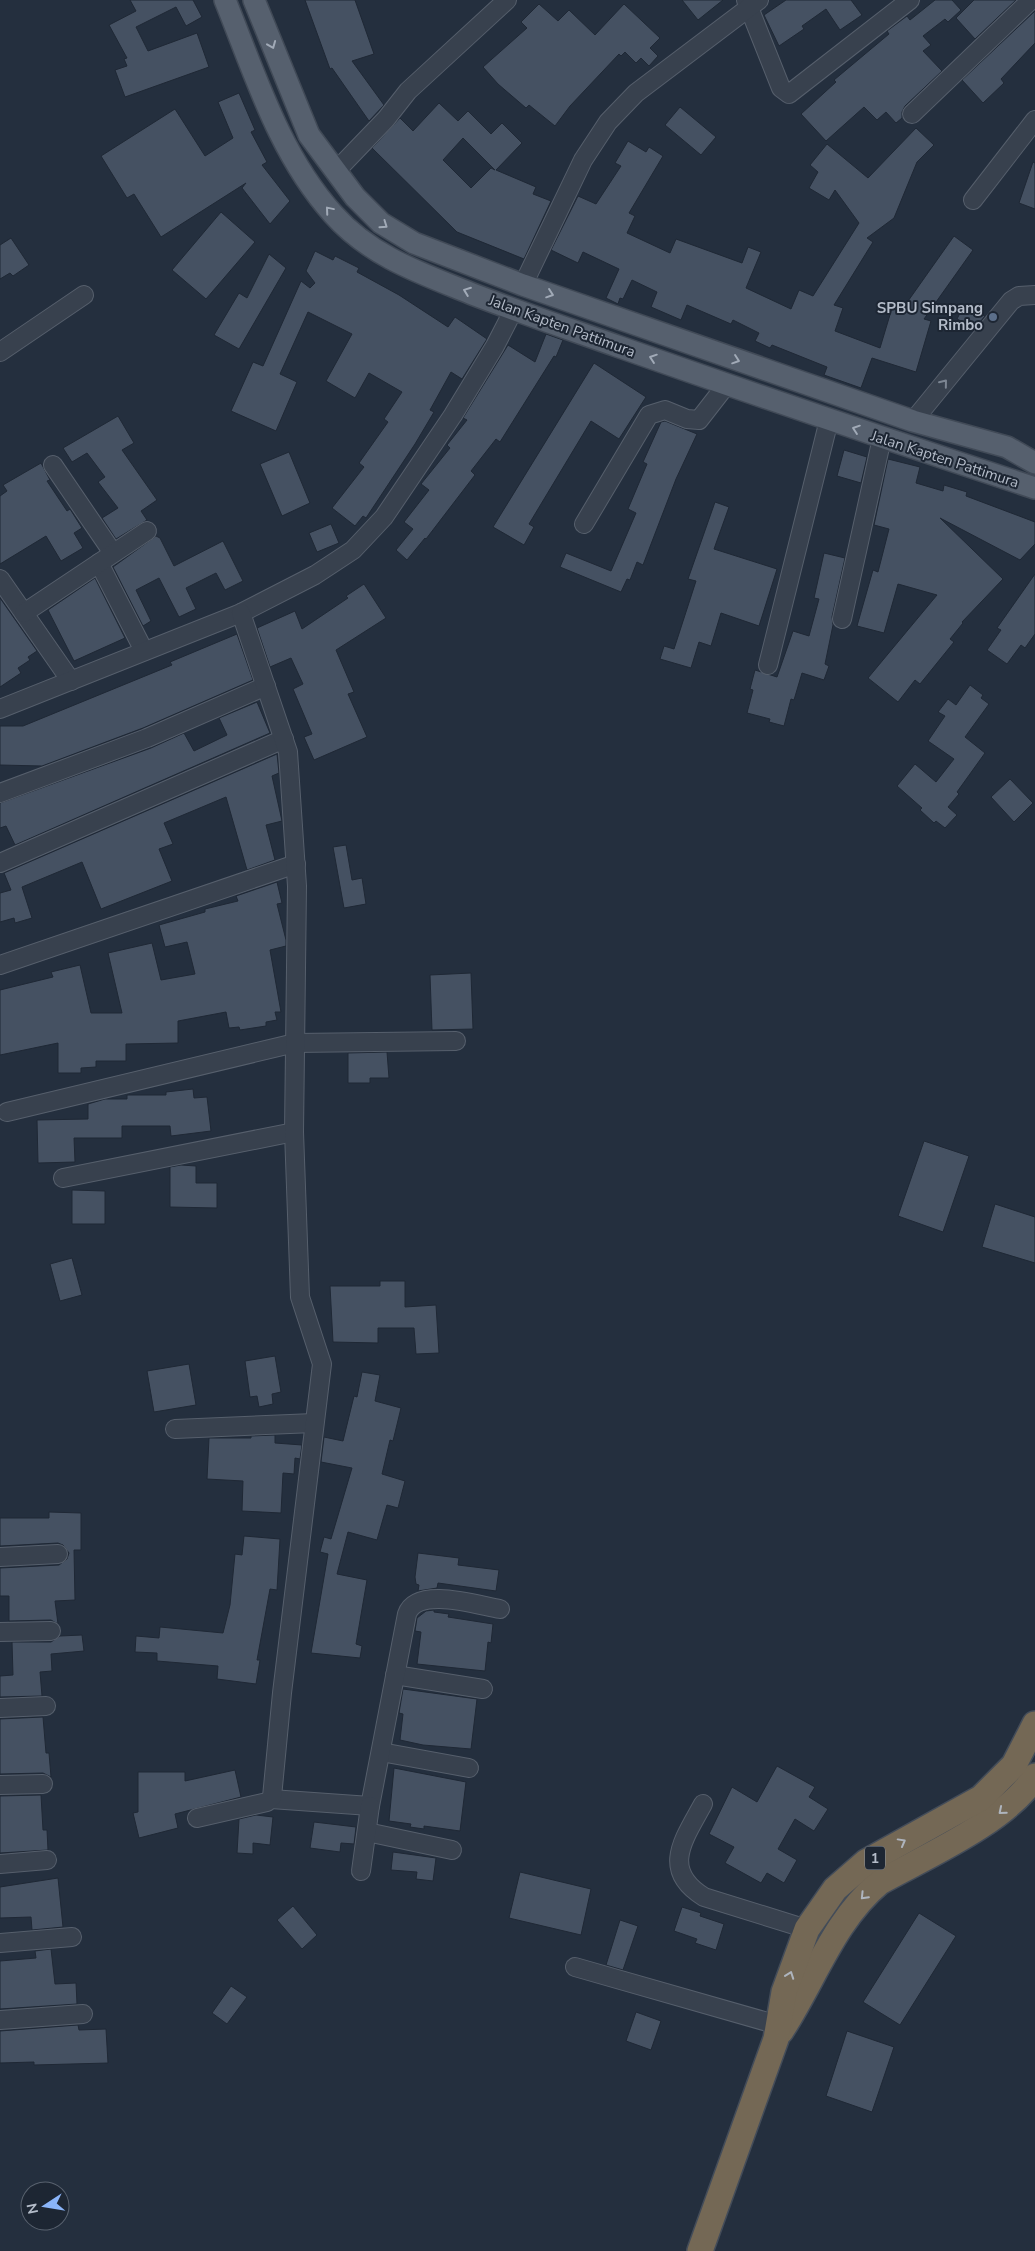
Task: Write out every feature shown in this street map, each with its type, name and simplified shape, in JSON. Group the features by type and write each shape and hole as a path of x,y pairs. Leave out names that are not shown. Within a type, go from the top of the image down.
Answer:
{"highway":[{"name":"1","path":"700,2251 777,2032 784,1992 806,1929 835,1889 866,1862 981,1798 999,1782 1014,1765 1035,1724"},
{"name":"1","path":"777,2032 801,2001 830,1943 867,1892 880,1882 995,1817 1016,1800 1035,1776"}],"main road":[{"name":"Jalan Kapten Pattimura","path":"225,0 286,148 308,184 334,216 365,245 402,266 514,309 829,420 1035,488"},
{"name":"Jalan Kapten Pattimura","path":"254,0 309,136 355,197 381,223 414,243 523,285 913,421 1007,447 1035,463"},
{"path":"685,370 700,347"},
{"path":"1007,447 1035,448"}],"street":[{"path":"336,171 386,119 408,91 507,0"},
{"path":"523,285 582,160 608,122 636,93 752,2 780,88 789,94 910,0"},
{"path":"912,114 1031,0"},
{"path":"973,200 1035,120"},
{"path":"0,352 84,295"},
{"path":"913,421 1011,301 1019,296 1035,295"},
{"path":"0,709 241,613 321,572 353,550 384,517 452,415 495,346 514,309"},
{"path":"584,524 649,415 665,410 687,420 699,420 727,384"},
{"path":"768,665 829,420"},
{"path":"842,619 882,438"},
{"path":"52,465 106,558 144,651"},
{"path":"24,613 147,531"},
{"path":"0,579 71,681"},
{"path":"241,613 288,752 293,791 296,864 294,1132 300,1296 322,1364 271,1799"},
{"path":"0,793 147,738 266,686"},
{"path":"0,863 284,739"},
{"path":"0,965 296,864"},
{"path":"7,1112 295,1043 456,1041"},
{"path":"63,1178 294,1132"},
{"path":"175,1429 314,1423"},
{"path":"0,1557 58,1554"},
{"path":"361,1871 370,1806 407,1614 416,1602 433,1598 500,1609"},
{"path":"0,1632 51,1631"},
{"path":"396,1675 483,1689"},
{"path":"0,1708 46,1706"},
{"path":"381,1752 470,1768"},
{"path":"0,1785 43,1784"},
{"path":"197,1818 271,1799 370,1806"},
{"path":"703,1804 681,1846 679,1856 679,1869 690,1888 704,1897 806,1929"},
{"path":"366,1832 452,1850"},
{"path":"0,1864 46,1860"},
{"path":"0,1943 72,1937"},
{"path":"575,1967 777,2032"},
{"path":"0,2020 84,2014"}],"building":[{"path":"130,0 193,0 202,17 186,26 176,7 136,27 148,51 197,33 209,67 125,97 115,70 127,66 124,59 127,58 109,25 136,11"},
{"path":"305,0 355,0 374,54 352,61 384,105 369,121 332,68 330,69"},
{"path":"682,0 723,0 698,20"},
{"path":"786,0 851,0 862,15 840,30 826,9 802,26 804,29 779,46 764,15"},
{"path":"935,0 952,0 961,10 948,22 945,19 923,36 931,45 923,51 942,71 905,106 902,118 896,123 886,112 877,120 864,107 826,141 801,114 836,82 834,80 889,34 887,31 907,16 910,20"},
{"path":"974,0 1016,0 975,39 956,18"},
{"path":"539,4 558,21 569,10 595,35 624,4 660,38 650,48 658,56 649,66 641,58 636,63 625,52 621,56 619,54 570,106 555,126 529,105 526,108 498,84 483,67 527,28 521,22"},
{"path":"1035,11 1035,43 1001,79 1004,83 983,103 962,80"},
{"path":"239,93 255,130 251,132 267,162 262,165 290,201 270,224 242,188 246,183 161,237 134,194 127,198 101,156 175,109 205,156 233,138 218,102"},
{"path":"439,103 458,121 468,111 491,134 502,123 522,143 496,170 536,187 533,194 551,201 524,259 457,232 372,148 400,118 413,131","holes":["463,138 495,170 491,168 471,188 443,160"]},
{"path":"680,107 716,137 701,155 665,125"},
{"path":"916,128 934,145 917,162 894,218 867,238 873,242 834,305 843,308 835,331 880,348 892,308 901,311 954,236 973,250 924,319 931,321 916,372 872,358 861,388 824,375 827,367 772,345 770,348 755,341 759,333 733,320 731,324 687,305 681,320 651,307 657,292 632,280 623,299 620,298 618,304 606,298 619,269 583,252 578,263 551,250 578,196 596,204 621,166 615,163 628,141 646,152 649,147 663,156 629,213 635,216 627,233 670,253 676,239 742,263 748,247 761,252 746,288 791,309 799,290 813,296 859,223 835,190 829,200 809,188 818,172 810,165 827,144 868,178"},
{"path":"1033,162 1035,163 1035,209 1019,203"},
{"path":"221,212 255,242 206,299 172,270"},
{"path":"11,238 29,265 13,276 10,273 0,279 0,245"},
{"path":"315,251 333,260 335,256 359,268 357,272 399,295 448,327 455,317 487,339 462,379 451,372 430,410 434,412 415,444 366,518 363,516 355,526 332,508 364,467 359,463 388,422 384,419 402,392 369,373 355,398 326,381 352,334 308,312 280,374 297,382 276,431 231,411 253,362 263,366 301,281 310,288 315,283 306,271"},
{"path":"269,254 286,268 239,349 214,335 239,293 247,298"},
{"path":"964,305 985,316 975,328 957,319"},
{"path":"546,334 563,340 556,357 554,356 500,442 496,439 471,471 475,475 426,539 407,560 396,550 413,529 404,522 429,490 421,484 450,448 447,445 467,420 463,418 508,345 535,362"},
{"path":"594,363 646,397 619,439 591,421 529,524 534,527 524,545 493,527"},
{"path":"118,416 134,443 122,450 157,500 141,511 147,520 116,539 102,518 118,508 98,482 105,477 87,453 72,462 63,448"},
{"path":"665,421 697,434 676,479 643,565 637,562 630,580 627,579 621,592 560,567 566,553 611,571 636,513 628,509 647,464 643,462 661,422"},
{"path":"844,450 867,457 861,483 837,476"},
{"path":"289,452 310,503 282,516 260,464"},
{"path":"888,459 920,467 916,483 943,491 944,485 967,492 966,496 1035,522 1035,544 1020,560 940,518 1003,579 962,622 950,639 954,642 920,684 915,680 898,702 868,678 937,595 898,584 884,633 857,626 873,570 878,572 889,529 874,525"},
{"path":"41,463 50,480 47,481 67,511 70,509 82,528 74,533 83,548 61,561 46,536 0,564 0,496 7,491 3,485"},
{"path":"715,502 729,507 714,549 777,569 759,626 721,613 711,646 699,642 691,668 660,659 664,646 674,649 696,581 688,579"},
{"path":"331,524 339,543 317,552 309,533"},
{"path":"156,536 160,538 174,566 223,541 243,581 225,590 216,573 186,588 196,609 179,617 159,578 136,590 151,621 143,626 113,567"},
{"path":"824,553 845,558 832,617 833,625 825,664 829,666 824,680 802,673 794,700 791,699 784,726 769,722 770,719 747,713 753,690 750,689 755,670 777,677 793,631 809,636 819,599 814,598"},
{"path":"1035,574 1035,634 1025,648 1021,645 1007,664 987,650 1001,630 997,628"},
{"path":"95,578 125,638 74,661 48,610"},
{"path":"364,584 386,618 336,650 354,692 348,694 367,737 314,760 304,737 312,734 293,689 303,684 291,658 270,667 257,628 295,611 302,629 348,598 346,596"},
{"path":"0,598 37,651 28,657 30,660 18,668 21,673 0,687"},
{"path":"237,634 253,680 143,728 42,766 0,765 0,726 23,726 172,665 170,662"},
{"path":"970,685 983,695 981,698 989,704 965,737 985,753 957,792 959,794 948,807 957,815 945,828 936,821 934,823 920,810 922,808 897,786 915,764 936,782 954,759 928,741 945,716 938,712 948,699 956,705"},
{"path":"257,702 270,733 15,845 6,826 0,828 0,803 151,748 184,733 194,751 227,735 219,718"},
{"path":"277,754 279,773 272,776 282,821 266,825 275,860 247,870 226,797 164,823 173,844 159,849 172,881 101,909 82,862 22,887 32,918 15,923 14,918 0,922 0,893 11,890 4,873"},
{"path":"1010,779 1033,803 1014,822 991,797"},
{"path":"346,845 352,880 362,878 366,904 344,908 333,847"},
{"path":"277,882 282,903 277,904 286,946 270,950 281,1012 275,1012 277,1020 266,1022 266,1026 240,1030 239,1027 229,1028 226,1012 178,1021 178,1043 126,1044 126,1061 96,1061 96,1067 81,1068 81,1073 58,1073 58,1043 0,1055 0,990 53,977 51,972 80,965 91,1013 122,1013 108,953 152,943 161,980 195,974 187,942 165,947 159,925 205,912 205,909 238,901 236,896"},
{"path":"471,973 473,1029 432,1030 430,975"},
{"path":"387,1052 389,1078 370,1078 370,1083 348,1083 348,1053"},
{"path":"193,1089 194,1098 207,1097 211,1131 171,1136 170,1126 122,1126 122,1138 74,1138 75,1162 38,1163 37,1120 88,1119 88,1104 105,1099 127,1099 127,1095 166,1095 166,1092"},
{"path":"924,1141 969,1156 943,1232 898,1216"},
{"path":"181,1165 196,1166 196,1183 217,1183 217,1208 170,1207 170,1167"},
{"path":"72,1190 105,1191 105,1224 72,1224"},
{"path":"995,1204 1035,1217 1035,1263 982,1247"},
{"path":"72,1258 82,1295 60,1301 50,1264"},
{"path":"380,1281 405,1281 405,1307 436,1305 439,1353 416,1354 414,1328 378,1328 378,1343 333,1342 330,1286 380,1286"},
{"path":"275,1356 281,1392 272,1394 273,1404 259,1407 257,1396 250,1397 245,1361"},
{"path":"189,1364 196,1405 154,1412 147,1371"},
{"path":"362,1372 380,1375 375,1401 401,1408 393,1441 390,1440 382,1474 405,1481 398,1508 387,1505 377,1540 348,1532 337,1574 367,1580 356,1644 362,1646 360,1658 311,1653 328,1554 320,1552 324,1537 331,1539 352,1468 321,1462 324,1437 343,1441 354,1396 357,1397"},
{"path":"275,1435 275,1443 302,1445 300,1459 295,1458 294,1474 283,1473 281,1513 242,1511 243,1481 207,1479 209,1438 251,1438 251,1436"},
{"path":"49,1512 81,1513 81,1550 74,1550 75,1600 55,1601 58,1624 51,1620 9,1621 9,1596 0,1596 0,1568 59,1565 67,1559 69,1553 63,1545 58,1543 0,1546 0,1518 49,1518"},
{"path":"244,1536 280,1539 277,1590 270,1589 257,1660 260,1660 256,1684 217,1679 218,1666 157,1661 157,1653 135,1652 136,1636 159,1638 160,1627 223,1633 230,1605 235,1554 242,1555"},
{"path":"418,1553 459,1558 458,1565 499,1570 496,1591 438,1583 437,1588 418,1591 419,1585 416,1584 415,1577"},
{"path":"434,1610 434,1612 449,1614 448,1617 493,1624 491,1643 488,1642 485,1671 417,1664 421,1632 415,1631 417,1618 426,1611"},
{"path":"82,1635 84,1651 51,1654 52,1671 40,1672 42,1696 0,1697 0,1676 13,1675 12,1642 51,1642 60,1636"},
{"path":"403,1689 477,1699 471,1749 423,1745 400,1740 403,1714 399,1713"},
{"path":"43,1717 46,1753 49,1753 51,1777 43,1773 0,1774 0,1719"},
{"path":"777,1766 815,1787 809,1797 828,1809 814,1831 795,1819 778,1849 797,1860 784,1883 767,1873 761,1883 725,1863 734,1847 709,1834 732,1787 757,1802"},
{"path":"394,1768 466,1782 460,1831 424,1826 424,1829 410,1827 411,1824 389,1821"},
{"path":"235,1770 241,1797 175,1814 178,1828 139,1838 133,1813 138,1812 138,1772 185,1772 185,1781"},
{"path":"41,1795 43,1830 47,1830 48,1850 0,1853 0,1796"},
{"path":"256,1815 273,1817 270,1845 253,1843 253,1854 237,1853 239,1819"},
{"path":"314,1822 356,1827 354,1844 341,1843 340,1852 310,1848"},
{"path":"393,1852 436,1858 433,1881 416,1879 417,1872 391,1870"},
{"path":"520,1872 591,1889 581,1935 509,1918"},
{"path":"58,1878 63,1927 32,1930 31,1917 0,1918 0,1887"},
{"path":"293,1906 317,1935 302,1949 277,1920"},
{"path":"682,1907 701,1913 700,1916 724,1924 716,1950 695,1943 697,1939 674,1931"},
{"path":"919,1913 956,1936 900,2025 863,2002"},
{"path":"620,1920 638,1926 623,1970 606,1965"},
{"path":"51,1949 55,1984 76,1983 77,2004 0,2009 0,1961 36,1958 35,1951"},
{"path":"231,1986 247,1997 227,2024 212,2013"},
{"path":"636,2012 661,2021 651,2050 626,2041"},
{"path":"78,2025 79,2030 106,2029 108,2063 34,2065 34,2062 0,2063 0,2031"},
{"path":"847,2031 894,2047 872,2112 826,2096"}],"place":[{"name":"SPBU Simpang Rimbo","path":"993,317"}]}
